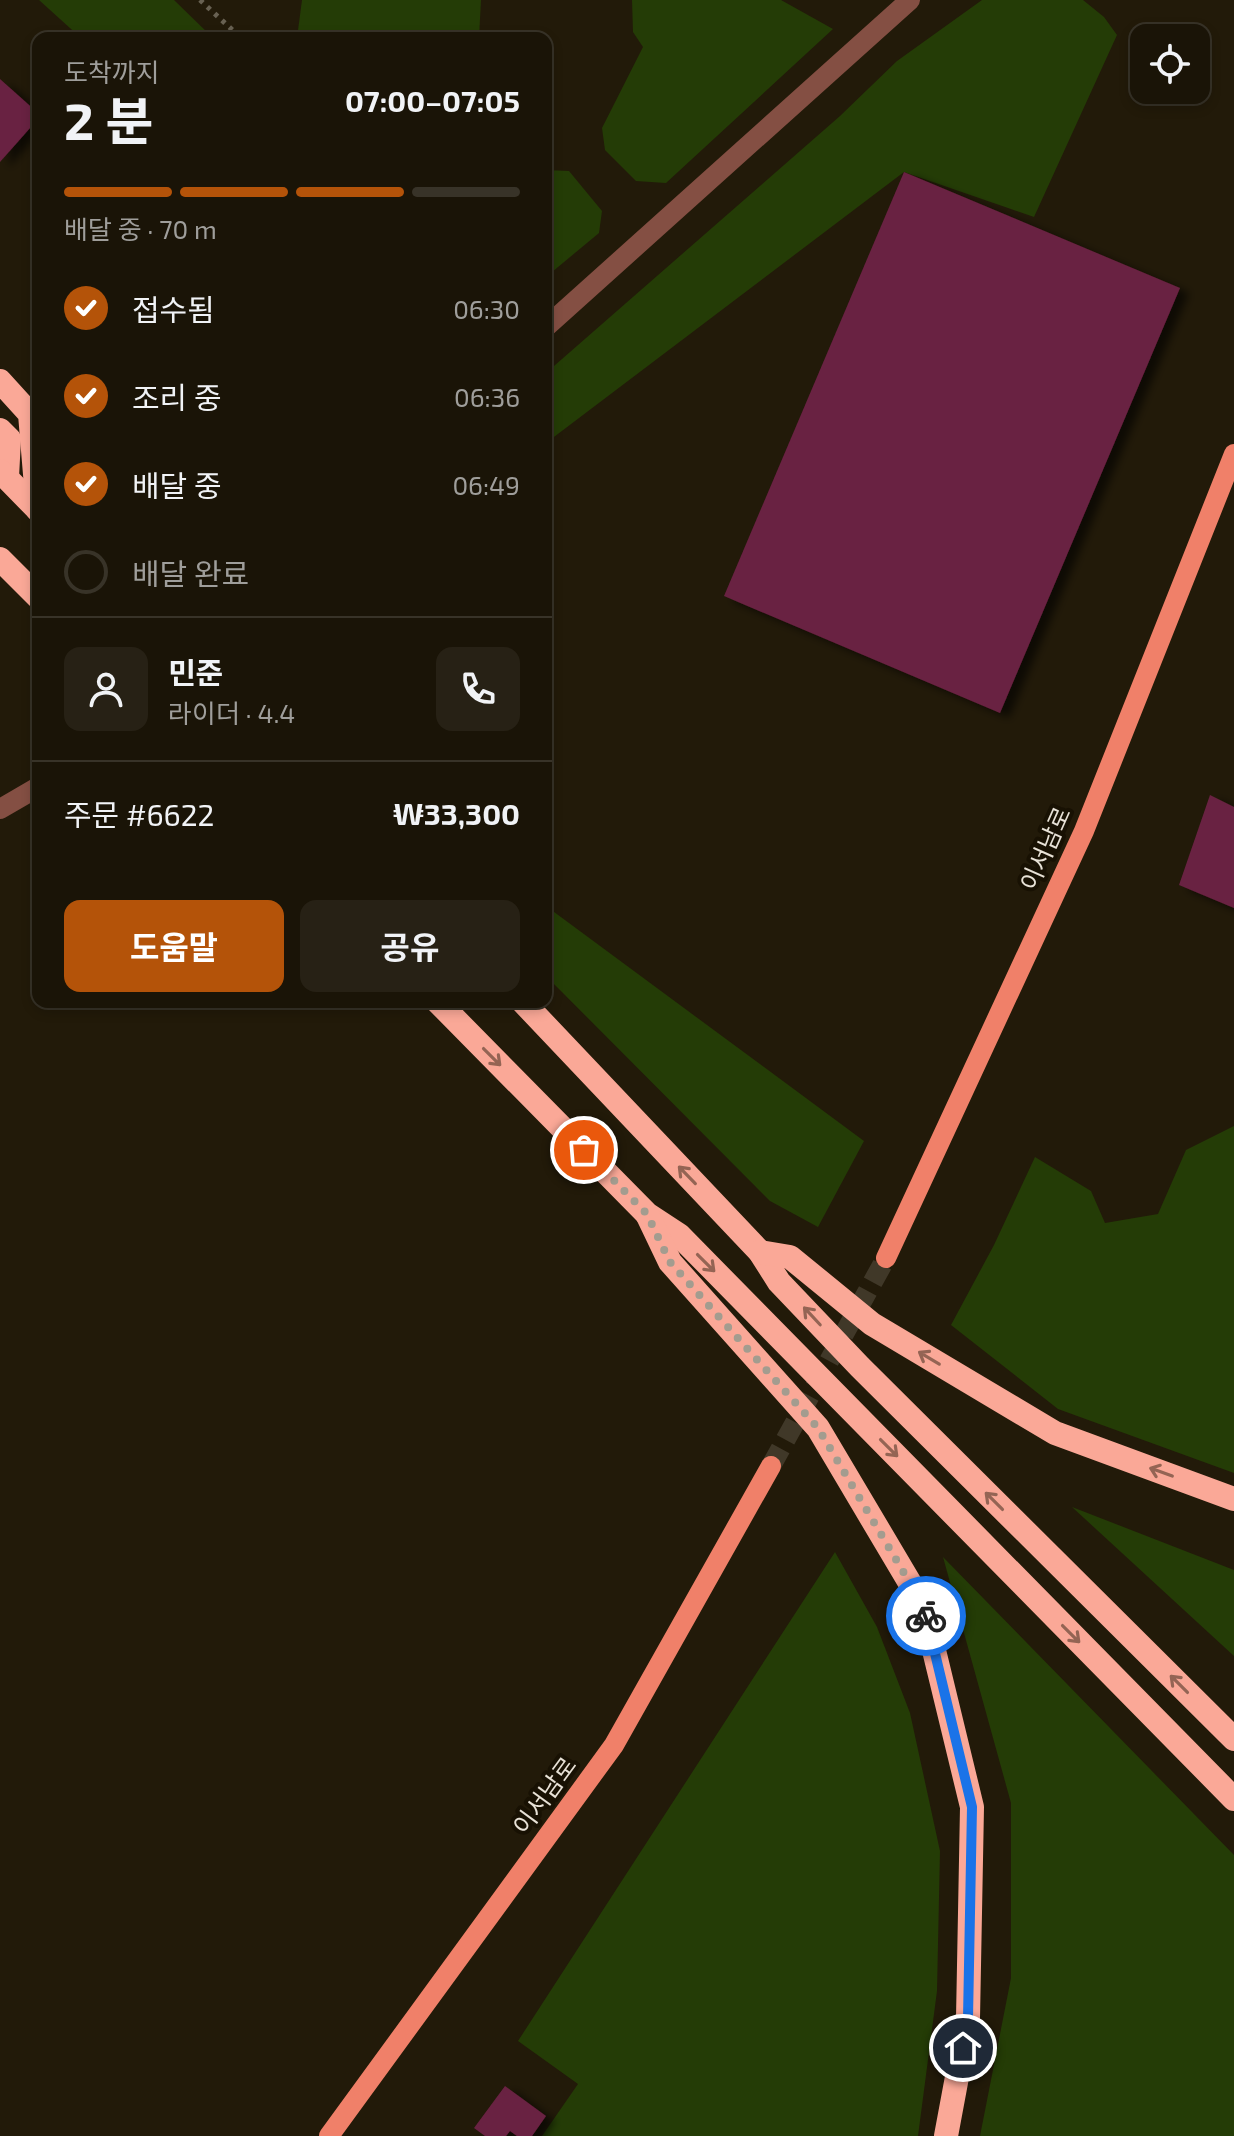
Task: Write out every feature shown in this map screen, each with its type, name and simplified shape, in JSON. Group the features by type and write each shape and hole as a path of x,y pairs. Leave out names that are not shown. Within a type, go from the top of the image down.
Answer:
{"highway":[{"path":"0,381 30,414 32,438"},
{"path":"0,430 9,439 3,474 32,504"},
{"path":"0,559 32,591"},
{"path":"444,1008 647,1214 679,1235 1234,1799"},
{"path":"529,1008 760,1252 779,1282 860,1367 1234,1739"},
{"path":"647,1214 670,1262 818,1428 923,1605 972,1807 968,2018 946,2136"},
{"path":"760,1252 790,1257 872,1324 1055,1433 1234,1499"}],"main road":[{"name":"이서남로","path":"886,1258 1084,831 1234,454"},
{"name":"이서남로","path":"329,2136 614,1745 771,1466"}],"lane":[{"path":"552,322 910,0"},
{"path":"0,809 32,790"}],"path":[{"path":"200,0 235,32"}],"green space":[{"path":"39,0 174,0 207,32 74,32"},
{"path":"302,0 481,0 479,32 298,32"},
{"path":"632,0 781,0 833,29 666,183 636,181 605,150 602,128 643,47 633,32"},
{"path":"982,0 1083,0 1104,17 1117,35 1034,217 904,172 552,438 552,368 840,116 897,61"},
{"path":"552,170 569,171 602,211 599,233 552,272"},
{"path":"552,910 864,1141 818,1227 770,1201 552,982"},
{"path":"1234,1126 1234,1473 1058,1409 951,1325 994,1245 1035,1157 1091,1191 1105,1223 1158,1214 1186,1150"},
{"path":"1072,1507 1234,1570 1234,1656"},
{"path":"835,1552 877,1627 910,1713 940,1851 937,1991 918,2136 542,2136 578,2084 518,2041"},
{"path":"943,1557 1234,1855 1234,2136 980,2136 1011,1978 1011,1803"}],"building":[{"path":"0,79 32,108 32,126 0,162"},
{"path":"904,172 1180,288 1000,713 724,596"},
{"path":"1210,795 1234,807 1234,908 1179,885"},
{"path":"505,2086 546,2116 532,2136 517,2136 510,2131 506,2136 485,2136 474,2128"}],"tunnel":[{"path":"771,1466 886,1258"}],"way so far":[{"path":"584,1150 647,1214 670,1262 818,1428 923,1605 926,1616"}],"route":[{"path":"926,1616 972,1807 968,2018 963,2048"}]}
